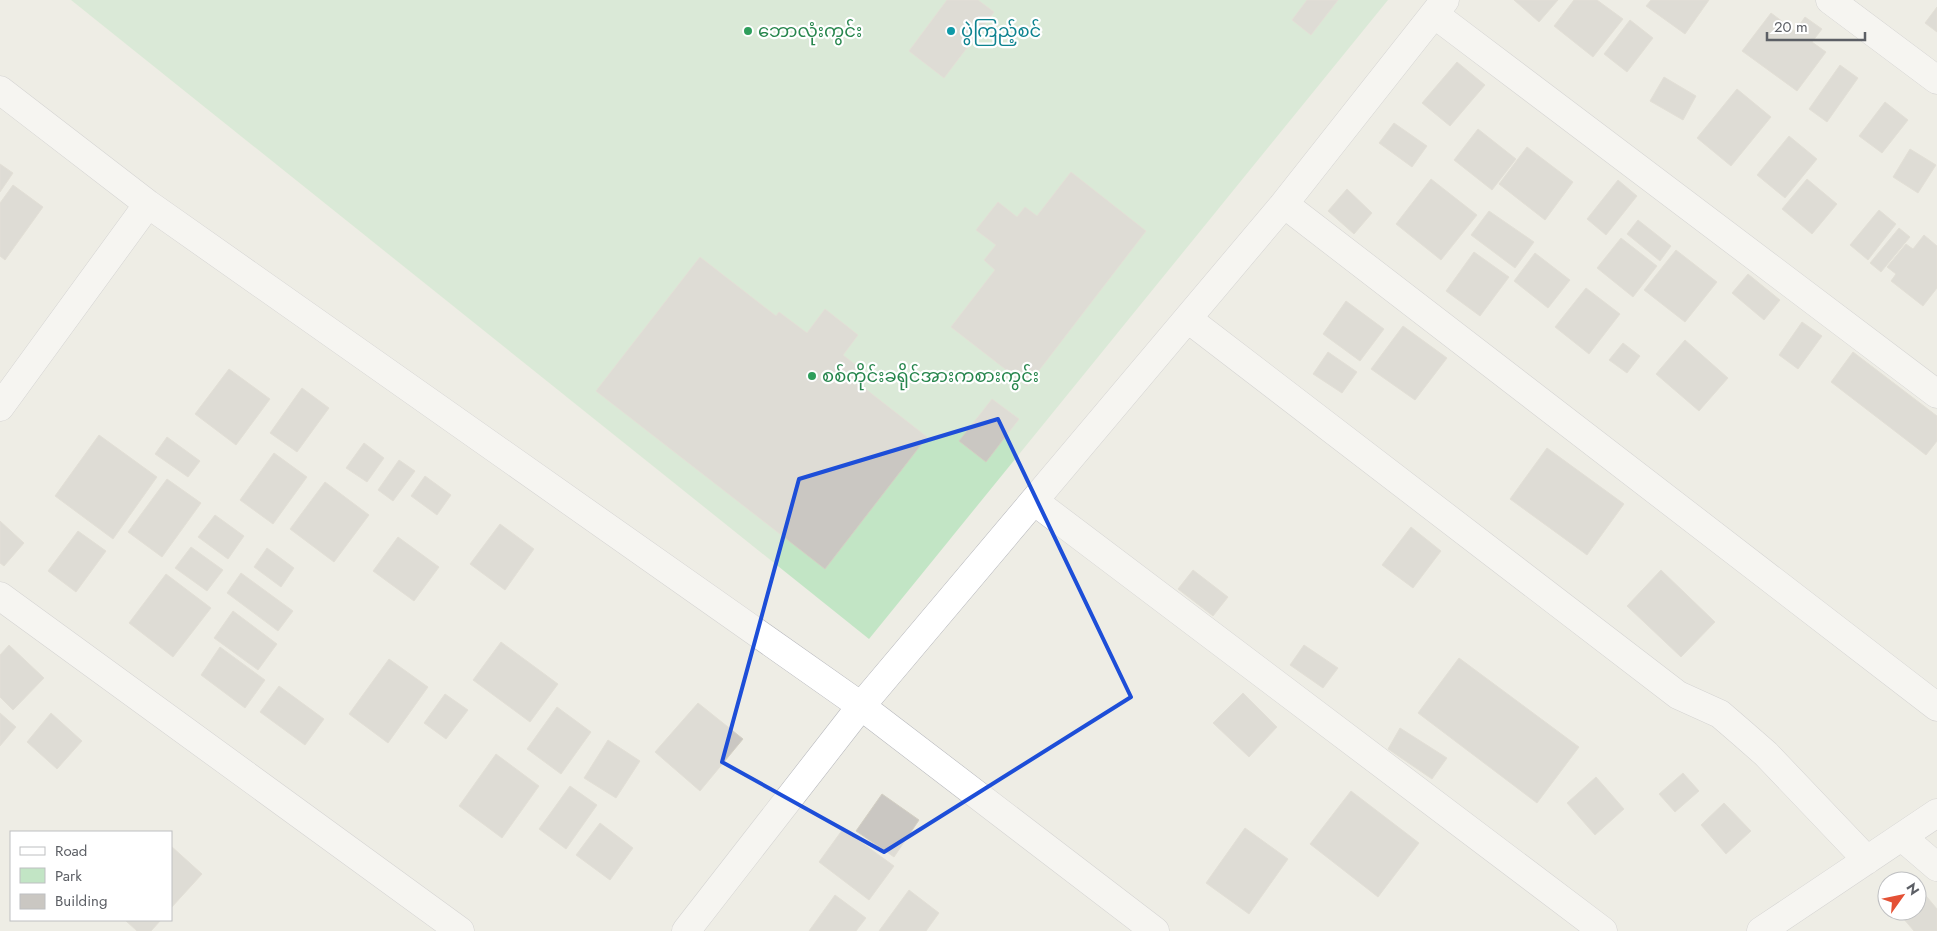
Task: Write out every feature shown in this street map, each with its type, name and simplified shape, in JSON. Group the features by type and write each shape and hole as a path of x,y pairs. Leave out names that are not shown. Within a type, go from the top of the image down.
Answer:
{"street":[{"path":"1830,0 1937,80"},
{"path":"686,931 861,706 1284,204 1439,7 1937,394"},
{"path":"0,90 148,204 861,706 1155,931"},
{"path":"0,407 148,204"},
{"path":"1284,204 1937,707"},
{"path":"1188,319 1678,695 1720,714 1766,754 1867,860"},
{"path":"1034,501 1604,931"},
{"path":"0,596 460,931"},
{"path":"1761,931 1937,813"},
{"path":"1902,837 1937,867"}],"highlighted area":[{"path":"998,419 1131,697 884,852 722,762 799,479"}],"green space":[{"name":"စစ်ကိုင်းခရိုင်အားကစားကွင်း","path":"71,0 1388,0 869,639"}],"building":[{"name":"ပွဲကြည့်စင်","path":"947,0 978,0 994,12 944,78 909,51"},
{"path":"1307,0 1338,0 1311,35 1292,20"},
{"path":"1514,0 1558,0 1539,22"},
{"path":"1574,0 1597,0 1623,19 1593,57 1554,26"},
{"path":"1651,0 1709,0 1685,34 1646,6"},
{"path":"1937,7 1937,32 1925,23"},
{"path":"1771,13 1795,31 1805,17 1822,29 1812,42 1826,52 1797,91 1742,51"},
{"path":"1630,20 1653,38 1627,72 1604,54"},
{"path":"1457,62 1485,85 1450,126 1422,103"},
{"path":"1840,65 1858,78 1827,122 1809,109"},
{"path":"1664,77 1696,96 1683,120 1650,101"},
{"path":"1737,89 1771,117 1731,166 1697,138"},
{"path":"1885,102 1908,120 1882,153 1859,136"},
{"path":"1394,123 1427,146 1412,167 1379,143"},
{"path":"1478,129 1516,159 1492,190 1454,160"},
{"path":"1789,136 1817,159 1785,198 1757,175"},
{"path":"1527,147 1573,182 1545,220 1499,184"},
{"path":"1910,149 1936,165 1918,193 1893,177"},
{"path":"0,164 13,173 0,192"},
{"path":"1071,172 1146,231 1027,386 951,327 995,270 984,260 996,245 976,230 998,202 1017,217 1025,207 1037,216"},
{"path":"1431,179 1477,215 1441,260 1396,224"},
{"path":"1807,179 1837,204 1812,234 1782,209"},
{"path":"1618,180 1637,196 1606,235 1587,219"},
{"path":"13,185 43,207 5,260 0,256 0,203"},
{"path":"1347,189 1372,213 1354,234 1328,211"},
{"path":"1879,210 1896,224 1868,260 1850,245"},
{"path":"1489,211 1534,242 1515,268 1471,235"},
{"path":"1638,220 1671,246 1660,261 1627,234"},
{"path":"1899,228 1910,237 1881,272 1870,263"},
{"path":"1924,235 1937,246 1937,288 1923,306 1891,281 1896,274 1887,267 1906,244 1913,249"},
{"path":"1621,238 1657,266 1633,297 1597,268"},
{"path":"1676,250 1717,282 1685,322 1644,290"},
{"path":"1474,252 1509,277 1480,316 1446,291"},
{"path":"1535,253 1570,280 1548,308 1514,281"},
{"path":"700,257 776,316 779,312 807,333 825,309 858,335 843,355 862,370 854,380 927,437 825,569 596,391"},
{"path":"1748,274 1780,300 1764,320 1732,293"},
{"path":"1586,288 1620,314 1589,354 1555,327"},
{"path":"1346,301 1384,329 1360,361 1323,334"},
{"path":"1802,322 1822,336 1798,369 1779,355"},
{"path":"1403,326 1447,358 1415,400 1371,369"},
{"path":"1685,340 1728,378 1699,411 1656,374"},
{"path":"1623,343 1640,356 1627,373 1609,360"},
{"path":"1328,352 1357,372 1342,393 1313,374"},
{"path":"1853,352 1937,416 1937,441 1926,455 1831,382"},
{"path":"229,369 270,399 236,445 195,414"},
{"path":"302,388 329,408 297,452 270,433"},
{"path":"992,399 1019,419 986,462 959,441"},
{"path":"99,435 157,477 113,539 55,496"},
{"path":"167,437 200,461 188,477 155,454"},
{"path":"364,443 384,458 367,482 346,468"},
{"path":"1547,448 1624,504 1587,555 1510,499"},
{"path":"274,453 307,477 273,524 240,500"},
{"path":"399,460 415,471 393,501 378,490"},
{"path":"425,476 451,495 437,515 411,496"},
{"path":"167,479 201,503 162,557 128,532"},
{"path":"325,482 369,515 334,562 290,529"},
{"path":"215,515 244,536 228,559 198,537"},
{"path":"0,521 24,543 4,566 0,563"},
{"path":"500,524 534,549 505,590 470,564"},
{"path":"1411,527 1441,551 1413,588 1382,565"},
{"path":"78,531 106,551 76,592 48,571"},
{"path":"398,537 439,567 414,601 373,571"},
{"path":"191,547 223,570 207,591 175,568"},
{"path":"267,548 294,568 281,587 254,567"},
{"path":"1193,570 1228,597 1213,616 1178,589"},
{"path":"1661,570 1715,622 1681,657 1627,606"},
{"path":"241,573 293,611 278,631 227,593"},
{"path":"166,574 211,608 173,657 129,623"},
{"path":"233,611 277,644 258,670 214,638"},
{"path":"501,642 558,684 530,722 473,680"},
{"path":"9,645 44,678 13,710 0,697 0,655"},
{"path":"1304,645 1338,668 1323,688 1290,665"},
{"path":"220,647 265,680 245,708 201,675"},
{"path":"1459,658 1579,747 1537,803 1418,713"},
{"path":"389,659 428,687 388,743 349,714"},
{"path":"279,686 324,719 305,745 260,712"},
{"path":"1243,693 1277,727 1249,757 1213,723"},
{"path":"445,694 468,710 446,739 424,723"},
{"path":"698,703 743,739 700,791 655,752"},
{"path":"557,707 591,732 561,774 527,749"},
{"path":"0,713 16,727 0,746"},
{"path":"51,713 82,741 57,769 27,742"},
{"path":"1400,728 1447,758 1432,779 1388,749"},
{"path":"608,740 640,761 616,798 584,778"},
{"path":"496,754 539,786 502,838 459,806"},
{"path":"1683,773 1699,791 1675,812 1659,794"},
{"path":"1596,777 1624,809 1595,835 1567,803"},
{"path":"570,786 597,805 566,849 539,829"},
{"path":"1351,791 1419,843 1378,897 1310,844"},
{"path":"882,794 919,820 894,857 856,831"},
{"path":"1724,803 1751,831 1726,854 1701,825"},
{"path":"600,823 633,848 610,880 576,855"},
{"path":"1245,828 1288,859 1249,914 1206,883"},
{"path":"843,829 894,866 869,900 819,862"},
{"path":"172,847 202,874 172,907"},
{"path":"909,890 939,913 926,931 879,931"},
{"path":"835,895 866,918 856,931 809,931"},
{"path":"1927,897 1937,909 1937,931 1914,931 1906,921 1927,921"},
{"path":"126,921 160,921 151,931 137,931"}],"place":[{"name":"ဘောလုံးကွင်း","path":"748,31"},
{"name":"ပွဲကြည့်စင်","path":"951,31"},
{"name":"စစ်ကိုင်းခရိုင်အားကစားကွင်း","path":"812,376"}]}
